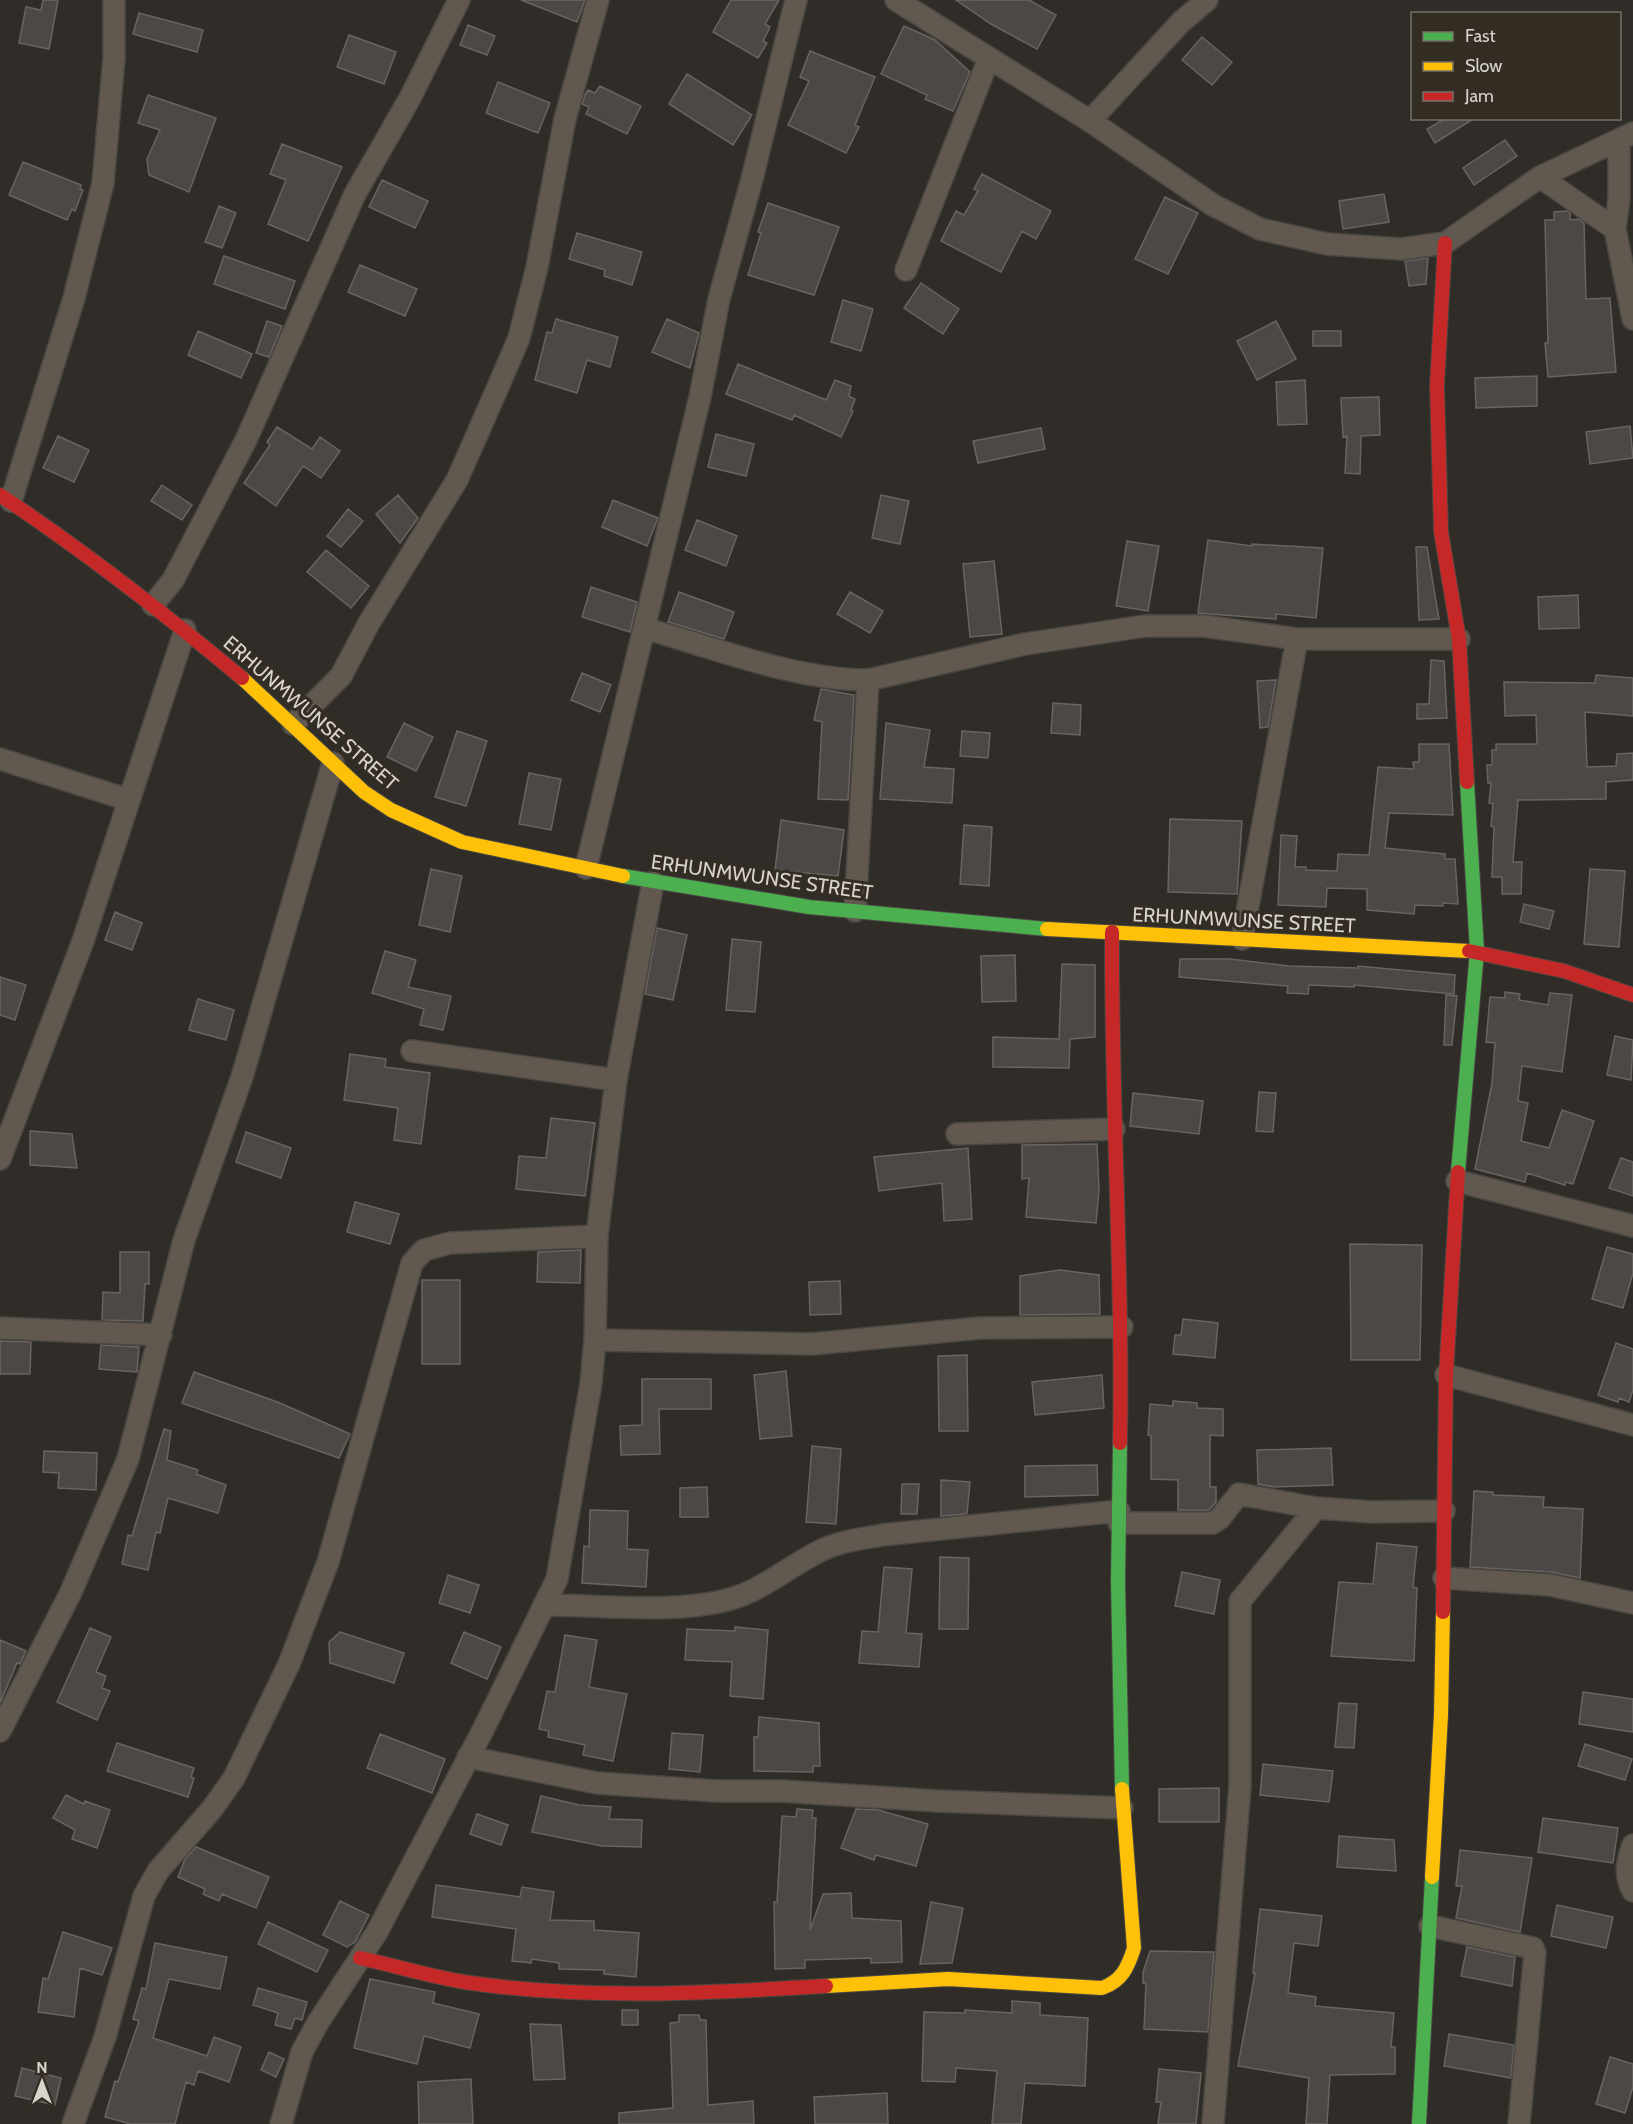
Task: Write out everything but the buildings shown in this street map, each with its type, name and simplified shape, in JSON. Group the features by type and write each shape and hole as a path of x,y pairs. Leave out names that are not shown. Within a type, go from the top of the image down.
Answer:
{"street":[{"path":"6,498 74,298 103,183 114,58 114,0"},
{"path":"153,605 173,580 246,440 355,194 410,98 459,0"},
{"path":"293,724 341,676 369,623 457,480 498,387 524,318 537,267 565,119 598,0"},
{"path":"586,868 700,397 719,299 752,179 796,0"},
{"path":"896,0 1090,121 1213,205 1260,228 1327,244 1401,249 1445,243 1540,177 1626,137"},
{"path":"1090,121 1180,22 1207,0"},
{"path":"906,270 989,58"},
{"path":"1626,137 1615,229 1633,319"},
{"path":"1540,177 1615,229"},
{"path":"1419,2124 1441,1715 1446,1375 1456,1181 1477,951 1459,639 1441,532 1437,385 1445,243"},
{"name":"ERHUNMWUNSE STREET","path":"6,498 185,630 257,690 364,792 391,810 462,842 653,882 809,907 1040,929 1477,951 1564,972 1633,995"},
{"path":"644,628 816,677 868,681 1025,644 1145,626 1204,626 1297,639 1459,639"},
{"path":"0,1159 83,941 185,630"},
{"path":"1242,939 1297,639"},
{"path":"855,911 868,681"},
{"path":"0,759 129,800"},
{"path":"0,1731 70,1592 128,1459 184,1240 242,1077 333,764"},
{"path":"281,2124 302,2052 376,1932 468,1757 557,1579 591,1383 595,1340 597,1236 616,1080 653,882"},
{"path":"360,1958 470,1983 583,1994 694,1994 948,1979 1102,1988 1121,1979 1128,1968 1134,1948 1122,1808 1119,1517 1122,1327 1114,1129 1112,932"},
{"path":"411,1051 616,1080"},
{"path":"957,1134 1114,1129"},
{"path":"1456,1181 1633,1226"},
{"path":"73,2124 105,2037 144,1896 158,1871 212,1809 234,1778 289,1664 328,1562 412,1263 424,1250 450,1243 597,1236"},
{"path":"595,1340 812,1344 980,1328 1122,1327"},
{"path":"0,1328 161,1335"},
{"path":"1446,1375 1633,1425"},
{"path":"544,1605 679,1606 727,1600 751,1591 821,1551 844,1542 882,1535 1119,1517 1213,1523 1221,1518 1239,1494 1316,1508 1374,1512 1444,1511"},
{"path":"1213,2124 1240,1786 1240,1601 1316,1508"},
{"path":"1444,1578 1550,1585 1633,1603"},
{"path":"468,1757 597,1783 716,1791 781,1791 938,1801 1122,1808"},
{"path":"1633,1845 1626,1870 1628,1882 1633,1891"},
{"path":"1430,1926 1527,1945 1536,1953 1519,2124"}],"traffic: fast":[{"path":"1458,1172 1477,951 1467,782"},
{"path":"623,876 809,907 1047,929"},
{"path":"1120,1443 1118,1581 1122,1789"},
{"path":"1419,2124 1432,1877"}],"traffic: slow":[{"path":"242,678 364,792 391,810 462,842 623,876"},
{"path":"1047,929 1469,951"},
{"path":"1432,1877 1441,1715 1443,1612"},
{"path":"826,1986 948,1979 1102,1988 1109,1985 1127,1967 1134,1948 1122,1789"}],"traffic: jam":[{"path":"1445,243 1437,385 1441,532 1459,639 1467,782"},
{"path":"0,495 123,583 242,678"},
{"path":"1112,932 1120,1315 1120,1443"},
{"path":"1469,951 1564,971 1633,995"},
{"path":"1443,1612 1446,1375 1458,1172"},
{"path":"360,1958 457,1981 560,1992 648,1994 826,1986"}]}
